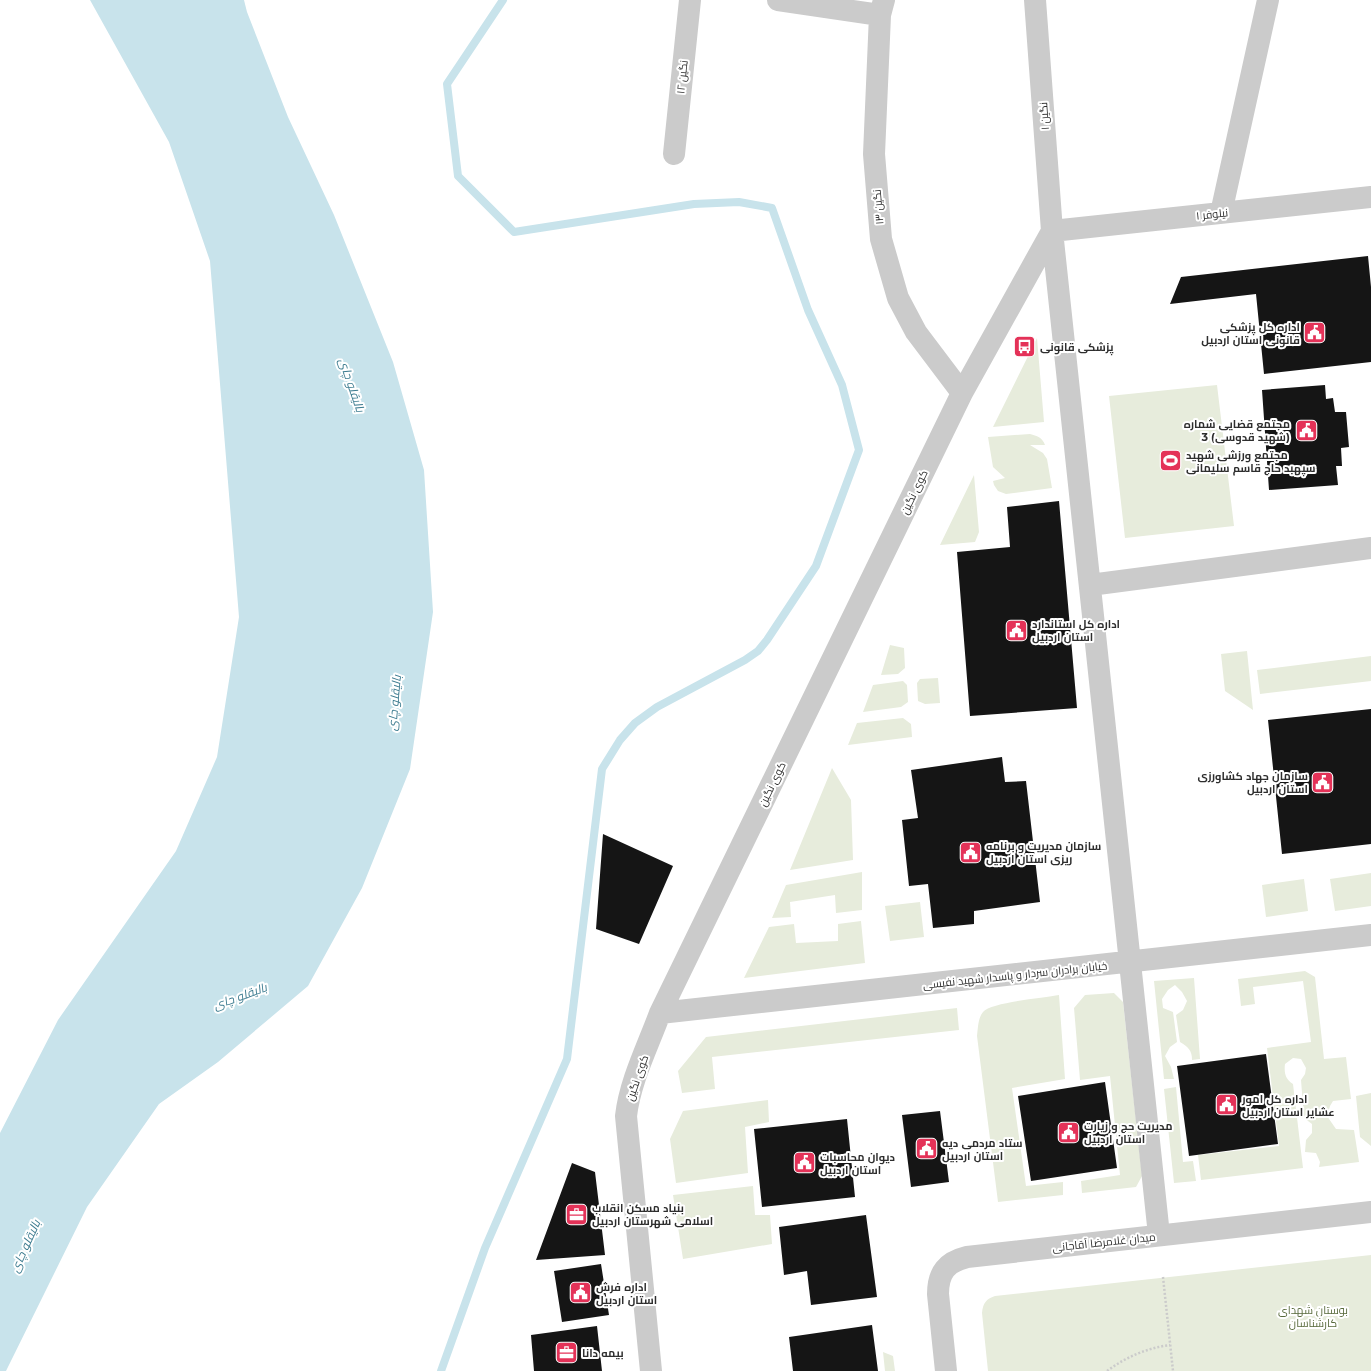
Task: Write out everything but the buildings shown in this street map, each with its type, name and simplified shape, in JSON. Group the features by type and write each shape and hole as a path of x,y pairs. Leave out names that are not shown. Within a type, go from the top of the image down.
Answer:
{"street":[{"name":"نگین ۱۲","path":"674,154 690,0"},
{"path":"778,0 882,8"},
{"name":"نگین ۱","path":"1035,0 1052,231 1159,1236"},
{"path":"1221,213 1268,0"},
{"name":"نگین ۱۳","path":"882,8 874,154 881,239 898,298 916,332 962,393"},
{"name":"نیلوفر ۱","path":"1052,231 1371,197"},
{"name":"کوی نگین","path":"651,1371 626,1116 628,1101 660,1013 962,393 1052,231"},
{"path":"1090,585 1371,548"},
{"name":"خیابان برادران سردار و پاسدار شهید نفیسی","path":"660,1013 1371,935"},
{"name":"میدان غلامرضا آقاجانی","path":"946,1371 938,1283 948,1265 957,1260 968,1257 1371,1212"}],"path":[{"path":"1163,1278 1173,1371"},
{"path":"1107,1371 1120,1361 1140,1352 1170,1345"}],"green space":[{"path":"1037,338 1044,422 993,427"},
{"name":"مجتمع ورزشی شهید سپهبد حاج قاسم سلیمانی","path":"1217,385 1234,526 1125,538 1109,396"},
{"path":"1030,434 1037,436 1044,442 1045,445 1030,445 1043,453 1047,459 1052,488 1006,494 998,491 993,481 1005,478 993,467 988,437"},
{"path":"974,475 979,532 975,542 940,545"},
{"path":"890,645 904,648 905,668 898,674 881,675"},
{"path":"1247,651 1253,710 1225,691 1221,654"},
{"path":"1371,656 1371,681 1260,694 1257,670"},
{"path":"938,678 940,703 925,704 918,701 917,683 920,679"},
{"path":"903,681 907,685 908,702 901,707 863,712 873,685"},
{"path":"903,718 911,724 912,737 848,745 857,723"},
{"path":"832,768 851,800 853,860 790,870"},
{"path":"862,872 862,910 836,913 835,895 790,902 791,917 772,918 786,885"},
{"path":"1371,873 1371,906 1335,911 1330,879"},
{"path":"1304,879 1308,911 1266,917 1262,885"},
{"path":"920,902 924,937 890,941 885,906"},
{"path":"861,921 865,963 744,978 769,927 794,924 796,943 838,941 838,924"},
{"path":"1305,971 1315,977 1324,1059 1346,1057 1351,1099 1333,1101 1327,1116 1336,1129 1354,1130 1359,1162 1319,1167 1320,1162 1316,1153 1305,1152 1306,1140 1312,1133 1312,1124 1304,1118 1301,1080 1305,1074 1306,1068 1301,1059 1293,1058 1285,1064 1285,1070 1287,1078 1293,1084 1303,1168 1201,1180 1198,1155 1279,1146 1267,1048 1311,1042 1303,981 1253,987 1255,1004 1241,1006 1238,979"},
{"path":"1194,978 1200,1059 1192,1060 1189,1049 1180,1042 1176,1015 1183,1010 1187,1001 1182,992 1175,985 1168,990 1162,999 1163,1008 1173,1012 1177,1042 1170,1047 1165,1056 1171,1067 1174,1079 1164,1079 1154,981"},
{"path":"1114,993 1123,1002 1142,1176 1136,1187 1082,1193 1081,1181 1120,1175 1110,1076 1080,1080 1074,1008 1085,995"},
{"path":"1059,995 1065,1079 1012,1088 1026,1186 1063,1182 1063,1195 998,1202 977,1036 979,1020 983,1012 996,1006"},
{"path":"957,1008 959,1030 712,1057 715,1089 682,1093 678,1071 706,1037"},
{"path":"1176,1087 1183,1162 1193,1161 1196,1181 1174,1183 1164,1089"},
{"path":"1371,1093 1371,1146 1360,1137 1356,1096"},
{"path":"768,1100 769,1122 745,1127 748,1173 676,1183 670,1139 683,1111"},
{"path":"753,1186 755,1215 770,1215 772,1244 683,1259 673,1195"},
{"name":"بوستان شهدای کارشناسان","path":"1371,1255 1371,1371 988,1371 982,1313 986,1302 995,1296"},
{"path":"883,1352 893,1356 895,1371 885,1371"}],"water":[{"name":"بالیقلو چای","path":"90,0 244,0 247,12 288,117 334,215 393,362 424,470 433,612 410,769 362,888 308,986 218,1062 159,1104 87,1207 6,1371 0,1371 0,1133 58,1020 176,851 217,757 239,617 210,261 169,142"}],"waterway":[{"path":"441,1371 485,1248 567,1059 602,769 620,740 635,723 657,707 745,660 758,651 767,640 816,566 859,450 842,385 808,310 772,208 739,202 694,204 514,232 458,176 447,84 503,0"}],"place":[{"name":"اداره کل پزشکی قانونی استان اردبیل","path":"1315,333"},
{"name":"پزشکی قانونی","path":"1025,347"},
{"name":"مجتمع قضایی شماره 3 (شهید قدوسی)","path":"1306,430"},
{"name":"مجتمع ورزشی شهید سپهبد حاج قاسم سلیمانی","path":"1171,461"},
{"name":"اداره کل استاندارد استان اردبیل","path":"1016,630"},
{"name":"سازمان جهاد کشاورزی استان اردبیل","path":"1323,782"},
{"name":"سازمان مدیریت و برنامه ریزی استان اردبیل","path":"970,852"},
{"name":"اداره کل امور عشایر استان اردبیل","path":"1227,1105"},
{"name":"مدیریت حج و زیارت استان اردبیل","path":"1068,1132"},
{"name":"ستاد مردمی دیه استان اردبیل","path":"926,1149"},
{"name":"دیوان محاسبات استان اردبیل","path":"804,1163"},
{"name":"بنیاد مسکن انقلاب اسلامی شهرستان اردبیل","path":"577,1214"},
{"name":"اداره فرش استان اردبیل","path":"581,1293"},
{"name":"بیمه دانا","path":"566,1353"}]}
